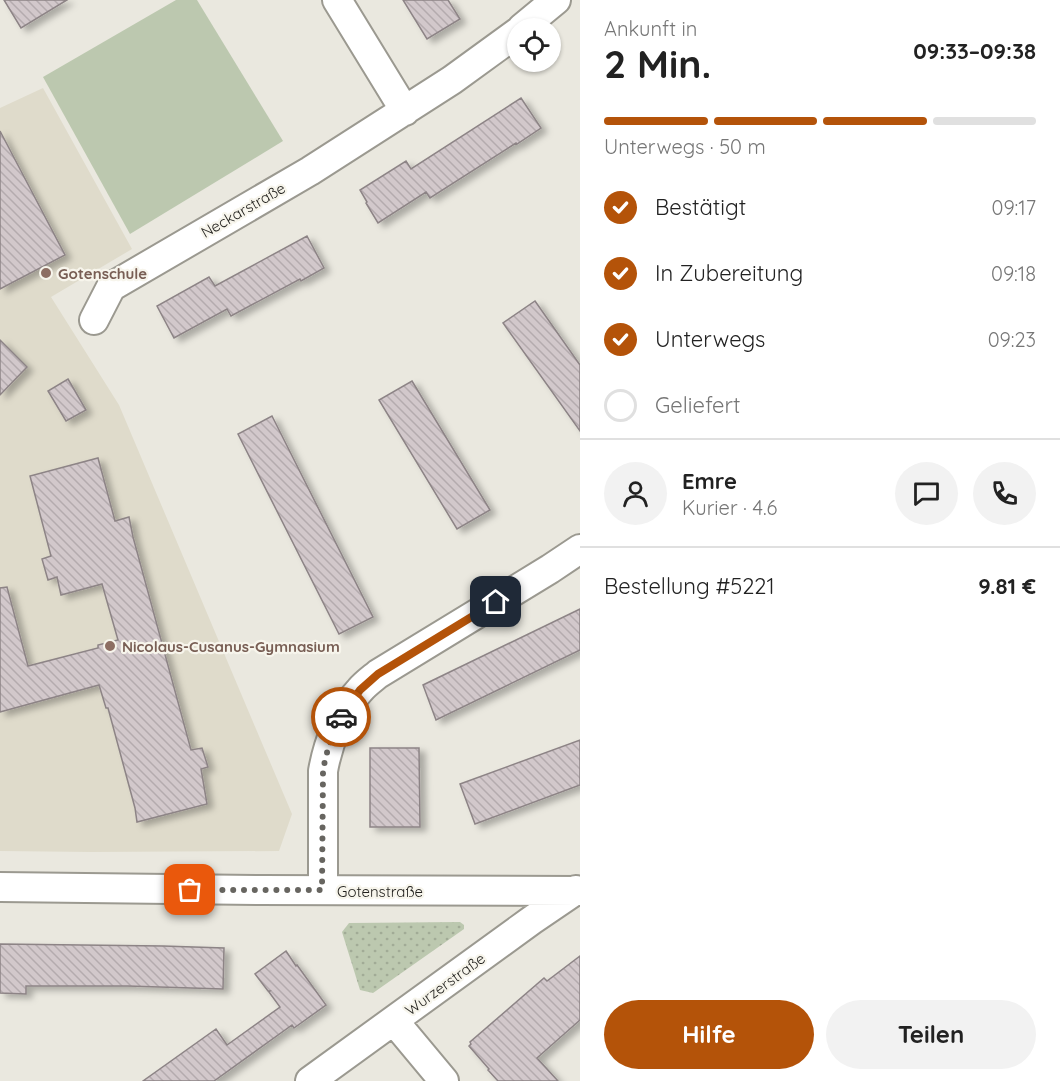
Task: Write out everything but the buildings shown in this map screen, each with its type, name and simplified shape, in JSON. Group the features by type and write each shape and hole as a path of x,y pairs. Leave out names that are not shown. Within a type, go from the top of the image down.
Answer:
{"street":[{"path":"338,0 405,111"},
{"path":"534,18 556,0"},
{"name":"Neckarstraße","path":"93,320 111,287 310,171 452,80 507,40"},
{"path":"322,890 325,757 333,734 360,690 378,674 580,549"},
{"name":"Gotenstraße","path":"0,887 578,890"},
{"name":"Wurzerstraße","path":"310,1081 544,912 578,890"},
{"path":"393,1021 444,1081"}],"shaded area":[{"name":"Nicolaus-Cusanus-Gymnasium","path":"43,88 132,249 51,297 119,405 292,814 279,851 0,851 0,108"}],"green space":[{"path":"176,0 197,0 283,141 130,234 43,77"},
{"path":"460,922 464,925 464,929 373,993 360,990 342,932 349,923"}],"way so far":[{"path":"190,890 322,890 323,771 330,741 341,717"}],"place":[{"name":"Gotenschule","path":"46,273"},
{"name":"Nicolaus-Cusanus-Gymnasium","path":"110,646"}],"route":[{"path":"341,717 360,690 378,674 496,602"}]}
